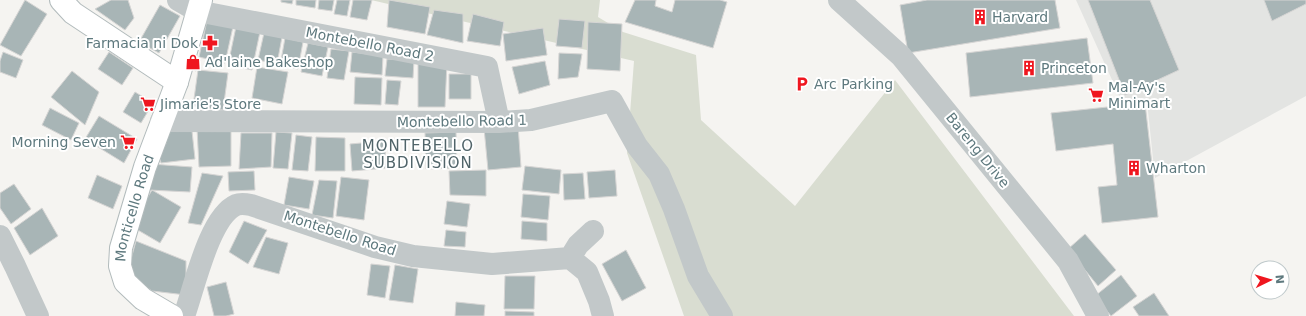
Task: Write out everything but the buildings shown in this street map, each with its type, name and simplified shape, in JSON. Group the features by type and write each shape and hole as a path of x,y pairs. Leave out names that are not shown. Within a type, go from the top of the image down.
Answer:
{"main road":[{"path":"61,0 73,13 177,82"},
{"name":"Monticello Road","path":"172,316 143,299 125,282 120,266 121,248 128,221 161,121 177,82 199,5"}],"street":[{"path":"178,0 199,5"},
{"name":"Bareng Drive","path":"839,0 901,56 1068,261 1098,316"},
{"name":"Montebello Road 2","path":"199,5 487,67 499,122"},
{"name":"Montebello Road 1","path":"161,121 499,122 531,120 612,101 637,146 659,174 674,208 698,276 722,316"},
{"name":"Montebello Road","path":"184,316 206,246 218,222 229,209 237,205 251,205 375,246 413,256 492,264 570,258"},
{"path":"592,231 578,245 570,258 587,272 599,301 603,316"},
{"path":"0,236 8,268 38,316"}],"shaded area":[{"path":"371,0 600,0 598,17 623,32 696,55 701,120 795,206 895,80 1074,316 684,316 627,153 634,61"},
{"path":"1076,0 1306,0 1306,96 1155,178 1147,101 1122,102"}],"place":[{"name":"Harvard","path":"980,17"},
{"name":"Farmacia ni Dok","path":"210,43"},
{"name":"Ad'laine Bakeshop","path":"193,62"},
{"name":"Princeton","path":"1029,68"},
{"name":"Arc Parking","path":"802,84"},
{"name":"Mal-Ay's Minimart","path":"1096,95"},
{"name":"Jimarie's Store","path":"148,104"},
{"name":"Morning Seven","path":"128,142"},
{"name":"Wharton","path":"1134,168"}],"district":[{"name":"MONTEBELLO SUBDIVISION","path":"418,154"}]}
